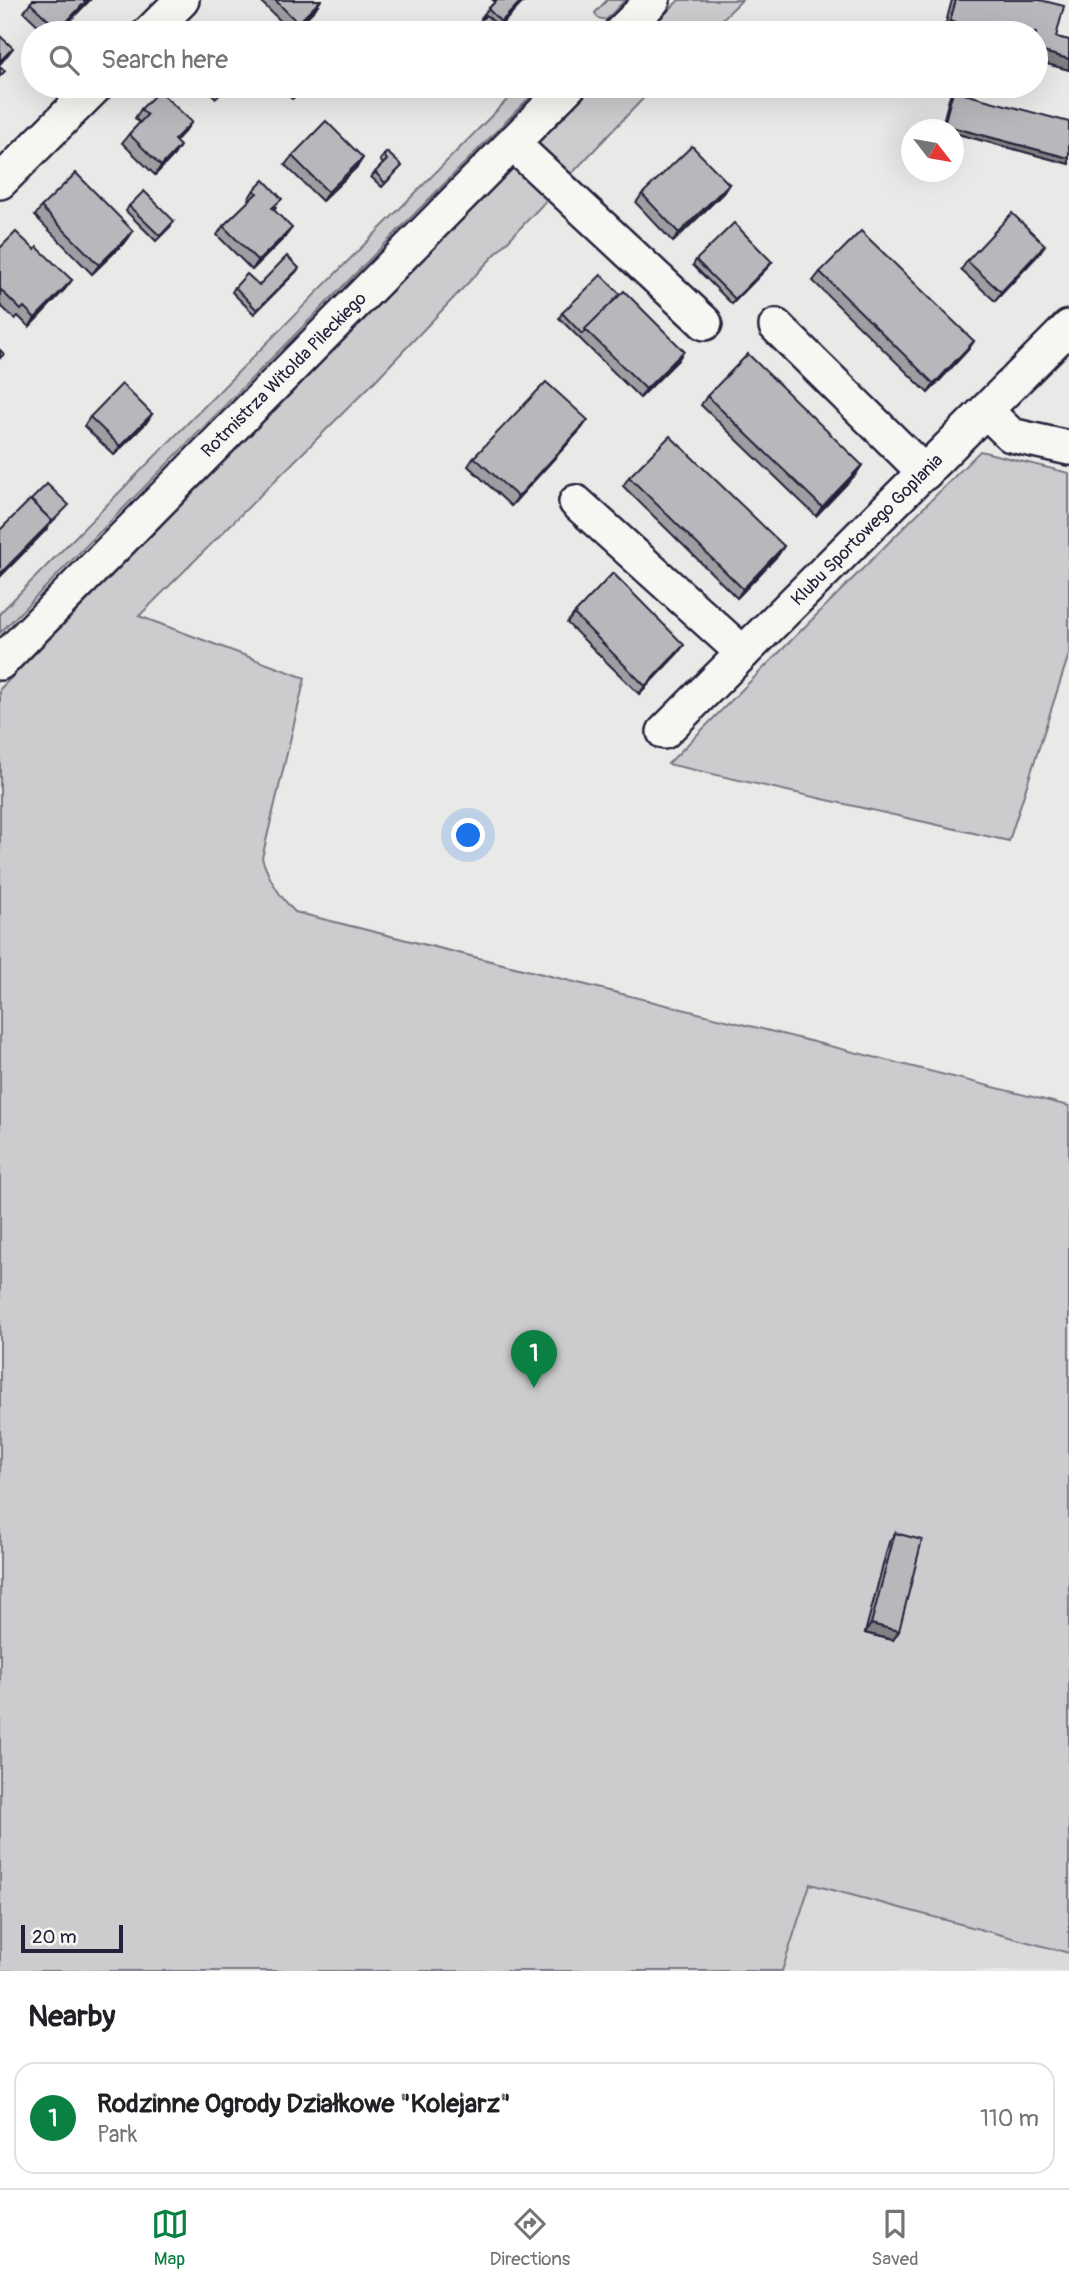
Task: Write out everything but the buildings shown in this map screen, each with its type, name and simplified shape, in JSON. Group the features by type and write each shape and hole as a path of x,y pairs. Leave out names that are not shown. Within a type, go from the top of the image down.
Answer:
{"street":[{"path":"161,21 182,0"},
{"path":"632,21 653,0"},
{"path":"0,183 84,98"},
{"name":"Rotmistrza Witolda Pileckiego","path":"0,663 557,98"},
{"path":"512,143 705,323"},
{"path":"776,326 925,473"},
{"name":"Klubu Sportowego Goplania","path":"664,732 1069,327"},
{"path":"986,411 1011,435 1069,448"},
{"path":"576,502 743,653"}],"shaded area":[{"path":"607,0 625,0 606,20 598,18 595,13"},
{"path":"679,0 742,0 720,21 658,21"},
{"path":"509,98 529,98 0,633 0,613"},
{"path":"582,98 644,98 371,385 139,616 305,678 262,858 275,887 295,912 1069,1106 1069,1953 810,1884 782,1971 0,1971 0,689"},
{"path":"980,451 1069,473 1069,654 1009,841 668,764"},
{"path":"809,1884 1069,1953 1069,1971 782,1971"}],"place":[{"name":"Rodzinne Ogrody Działkowe \"Kolejarz\"","path":"534,1388"}]}
